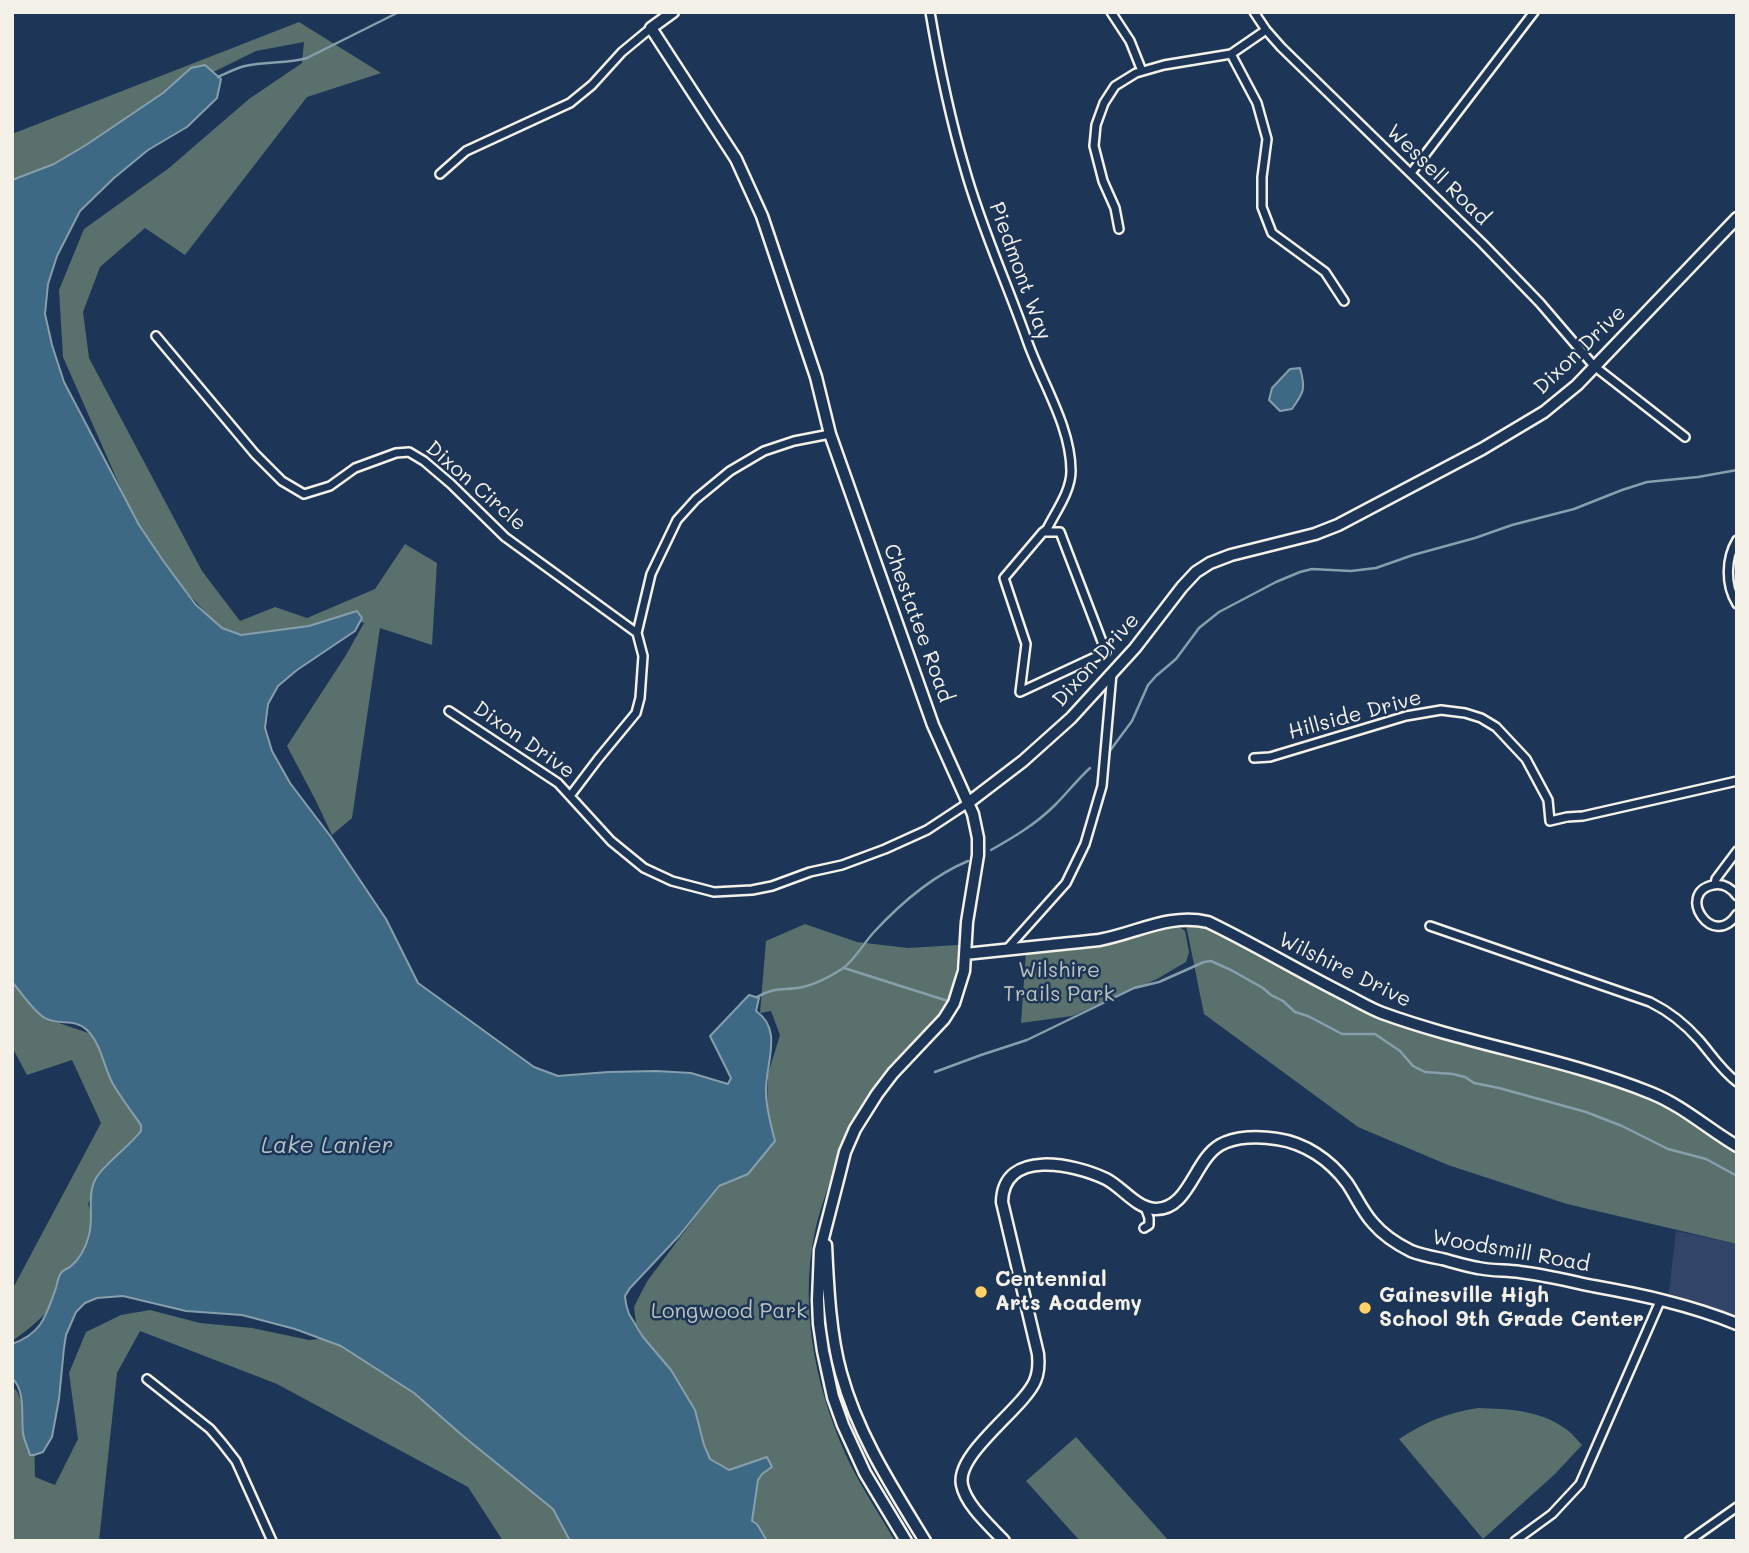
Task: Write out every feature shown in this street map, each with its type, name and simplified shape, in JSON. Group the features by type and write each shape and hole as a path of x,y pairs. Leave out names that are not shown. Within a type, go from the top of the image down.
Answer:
{"street":[{"path":"440,174 466,150 570,103 592,85 622,52 673,12"},
{"name":"Piedmont Way","path":"930,12 939,65 971,190 1070,453 1072,473 1068,490 1046,529 1043,532 1004,578 1026,644 1020,692 1106,652 1060,532 1043,532"},
{"path":"1111,12 1130,41 1142,71"},
{"name":"Wessell Road","path":"1254,12 1281,47 1540,303 1594,366 1685,438"},
{"path":"1411,173 1534,12"},
{"name":"Chestatee Road","path":"651,28 736,159 758,206 816,377 830,434 933,724 973,814 979,847 961,983 954,1003 944,1018 892,1073 855,1129 845,1152 825,1227"},
{"path":"1119,229 1115,208 1103,181 1094,146 1096,125 1104,103 1115,86 1142,71 1231,54 1266,30"},
{"path":"1231,54 1257,103 1266,139 1262,206 1272,233 1325,272 1344,301"},
{"name":"Dixon Drive","path":"449,711 558,783 611,841 644,868 672,881 714,892 752,890 885,849 927,830 1023,761 1071,718 1135,648 1196,572 1231,555 1315,534 1367,510 1482,449 1544,412 1577,385 1737,218"},
{"name":"Dixon Circle","path":"156,336 282,481 304,494 330,486 355,468 396,453 409,452 451,484 505,537 637,633"},
{"path":"570,796 636,713 643,656 637,633 650,574 677,520 696,499 730,471 764,451 794,441 830,434"},
{"path":"1737,540 1731,549 1728,562 1733,597 1737,604"},
{"path":"1006,950 1066,883 1085,844 1102,786 1112,673"},
{"name":"Hillside Drive","path":"1254,758 1270,757 1406,716 1441,710 1465,713 1496,727 1526,759 1548,800 1550,821 1737,781"},
{"path":"1715,884 1737,851"},
{"path":"1737,896 1729,887 1715,884 1703,890 1697,902 1700,915 1709,924 1723,926 1737,914"},
{"name":"Wilshire Drive","path":"965,954 1096,940 1180,919 1208,922 1379,1012 1442,1033 1595,1073 1654,1094 1688,1112 1737,1146"},
{"path":"1430,926 1662,1008 1672,1014 1698,1040 1717,1065 1737,1082"},
{"name":"Woodsmill Road","path":"1145,1207 1165,1208 1175,1203 1206,1158 1222,1144 1249,1138 1280,1139 1302,1146 1332,1165 1371,1221 1385,1234 1413,1252 1480,1268 1522,1272 1661,1299 1737,1324"},
{"path":"1004,1541 975,1510 963,1489 961,1475 965,1464 1034,1384 1038,1371 1031,1320 1003,1209 1002,1194 1013,1175 1022,1168 1050,1164 1079,1168 1113,1183 1145,1207 1149,1225 1144,1228"},
{"path":"825,1227 820,1250 818,1300 829,1382 843,1425 865,1473 906,1541"},
{"path":"825,1227 832,1322 840,1370 847,1392 866,1442 925,1541"},
{"path":"1515,1541 1552,1514 1580,1484 1661,1299"},
{"path":"146,1379 210,1429 236,1461 272,1541"},
{"path":"1689,1541 1737,1507"}],"shaded area":[{"path":"1676,1231 1737,1244 1737,1318 1667,1309"}],"green space":[{"path":"299,22 381,73 307,97 185,255 145,228 100,267 83,312 89,358 202,571 240,621 275,607 307,618 375,589 405,544 437,563 432,645 380,628 352,818 332,835 287,746 364,623 346,617 253,642 222,630 182,587 141,534 63,357 59,290 84,229 169,168 249,99 302,63 304,42 256,51 185,86 12,192 12,134"},
{"path":"1184,915 1222,923 1345,995 1459,1038 1665,1092 1737,1143 1737,1244 1567,1204 1448,1165 1358,1127 1204,1014"},
{"name":"Longwood Park","path":"805,924 857,942 908,948 958,945 954,984 946,1007 928,1030 889,1067 855,1117 821,1210 810,1261 810,1322 820,1382 829,1412 852,1468 895,1541 767,1541 757,1524 751,1521 756,1485 767,1457 729,1470 710,1459 695,1410 671,1370 643,1337 638,1326 614,1337 612,1334 636,1323 634,1307 648,1280 719,1186 748,1174 775,1141 767,1106 768,1074 780,1035 771,1011 760,1013 766,941"},
{"name":"Wilshire Trails Park","path":"1168,925 1178,926 1185,931 1189,952 1186,962 1157,979 1072,1016 1021,1023 1026,952"},
{"path":"12,946 50,1020 94,1035 154,1135 105,1165 88,1204 102,1249 49,1310 12,1341 12,1290 101,1123 72,1060 27,1075 12,1047"},
{"path":"150,1310 200,1323 252,1328 309,1340 357,1335 515,1457 586,1541 503,1541 468,1487 277,1384 140,1331 117,1373 99,1541 12,1541 12,1387 17,1391 34,1432 35,1477 55,1485 78,1439 69,1373 86,1332 121,1315"},
{"path":"1478,1408 1535,1414 1556,1423 1582,1445 1555,1474 1483,1539 1399,1439 1437,1419"},
{"path":"1076,1437 1169,1541 1080,1541 1026,1481"}],"water":[{"name":"Lake Lanier","path":"205,65 221,79 217,98 187,127 148,150 114,178 80,211 57,256 48,284 45,314 64,382 139,525 196,605 222,628 241,635 309,626 357,611 362,618 355,631 278,686 268,704 265,728 272,751 290,783 331,837 386,919 418,983 534,1067 558,1076 656,1071 691,1073 728,1084 731,1078 710,1036 749,995 759,998 756,1011 769,1028 771,1038 766,1098 775,1141 748,1174 719,1186 625,1296 629,1314 643,1337 671,1370 695,1410 710,1459 729,1470 767,1457 772,1467 758,1480 752,1521 757,1524 767,1541 570,1541 553,1509 414,1393 341,1346 295,1329 242,1315 186,1311 123,1296 97,1298 85,1303 76,1312 66,1335 52,1437 43,1452 30,1455 23,1433 21,1397 12,1378 12,1344 31,1334 42,1322 60,1274 77,1260 86,1244 94,1182 141,1131 141,1125 113,1084 96,1042 87,1030 77,1024 45,1018 32,1007 12,982 12,180 54,164 86,145 163,93 191,68"},
{"path":"1300,368 1303,381 1301,394 1292,409 1280,411 1269,400 1272,388 1290,369"}],"waterway":[{"path":"218,77 245,66 307,58 399,12"},
{"path":"1109,752 1132,721 1148,685 1176,659 1199,628 1219,612 1276,582 1312,569 1351,571 1376,568 1512,525 1574,509 1647,482 1737,470"},
{"path":"991,850 1040,818 1090,768"},
{"path":"757,997 775,990 808,986 842,969 906,901 942,874 968,861"},
{"path":"935,1072 1027,1040 1134,988 1159,982 1211,961 1263,988 1295,1012 1342,1034 1375,1034 1400,1051 1413,1066 1425,1072 1453,1074 1474,1083 1586,1112 1668,1149 1706,1159 1737,1176"},
{"path":"844,968 951,1002"}],"place":[{"name":"Centennial Arts Academy","path":"981,1292"},
{"name":"Gainesville High School 9th Grade Center","path":"1365,1308"}]}
